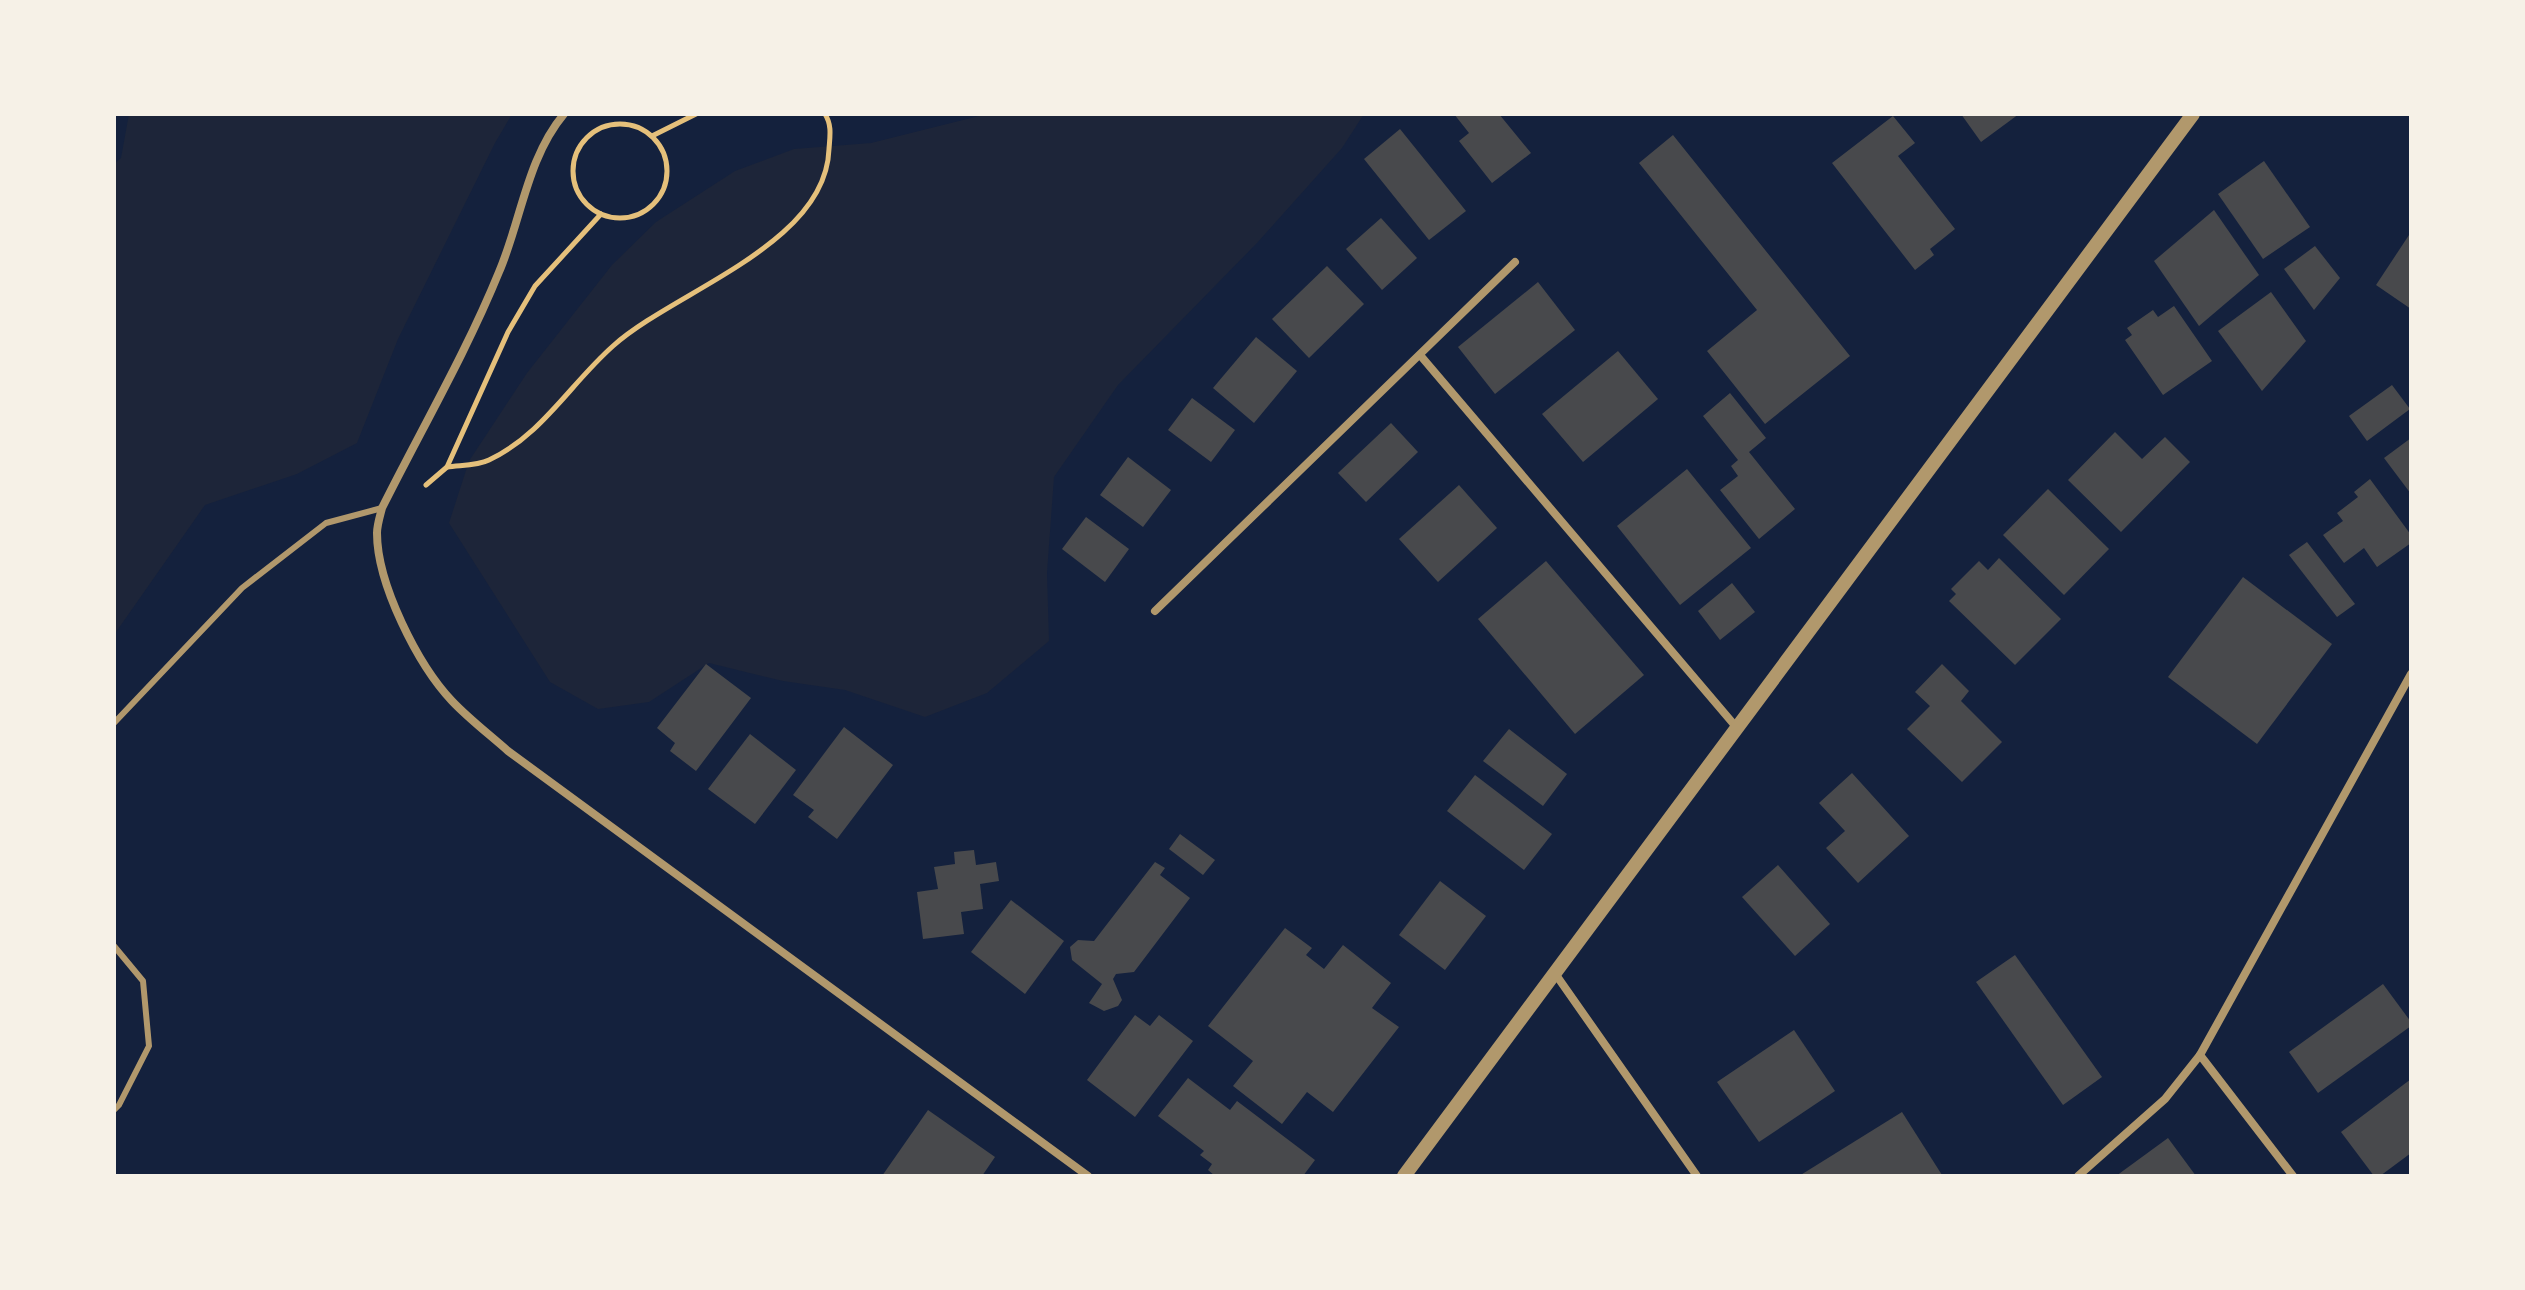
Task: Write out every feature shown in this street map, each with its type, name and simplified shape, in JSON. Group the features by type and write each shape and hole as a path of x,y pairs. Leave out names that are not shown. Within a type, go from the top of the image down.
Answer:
{"street":[{"path":"564,114 541,150 500,271 480,316 382,508 377,533 381,562 394,603 419,659 452,701 508,751 1088,1176"},
{"path":"1404,1176 2193,114"},
{"path":"1155,611 1515,262"},
{"path":"1420,355 1737,729"},
{"path":"2078,1176 2165,1099 2200,1055 2411,674"},
{"path":"2405,683 2411,691"},
{"path":"1553,972 1697,1176"},
{"path":"2200,1055 2293,1176"}],"lane":[{"path":"114,723 242,588 326,523 382,508"},
{"path":"114,946 143,981 149,1046 114,1110"}],"path":[{"path":"652,136 696,114"},
{"path":"447,467 487,461 533,432 613,346 653,317 717,280 796,222 829,163 830,123 825,114"},
{"path":"622,123 639,127 652,136 662,150 667,165 666,182 649,209 634,217 617,218 601,214 587,205 577,192 572,176 573,160 580,145 591,133 606,125 622,123"},
{"path":"382,508 414,494 447,467 508,332 535,286 601,214"}],"shaded area":[{"path":"129,114 512,114 398,339 357,443 297,474 205,505 114,635 114,164 121,158"},
{"path":"987,114 1364,114 1342,148 1257,243 1118,385 1054,477 1047,573 1049,641 987,693 925,717 845,690 783,681 709,663 649,702 598,709 550,682 449,523 469,461 527,373 612,265 656,222 735,171 794,149 871,143"}],"building":[{"path":"1454,114 1499,114 1531,153 1492,183 1459,141 1469,133"},
{"path":"1961,114 2019,114 1981,142"},
{"path":"1893,116 1915,143 1898,156 1955,229 1930,249 1934,255 1915,270 1832,163"},
{"path":"1400,129 1466,211 1429,240 1364,159"},
{"path":"1673,135 1850,356 1765,424 1707,351 1757,310 1639,163"},
{"path":"2264,161 2310,227 2263,259 2218,194"},
{"path":"2214,210 2259,275 2199,326 2154,261"},
{"path":"1381,218 1417,258 1382,290 1346,249"},
{"path":"2411,232 2411,309 2376,285"},
{"path":"2315,246 2340,278 2314,310 2284,269"},
{"path":"1327,266 1364,304 1309,358 1272,319"},
{"path":"1538,282 1575,330 1495,394 1458,347"},
{"path":"2271,292 2306,341 2262,391 2218,331"},
{"path":"2174,306 2212,361 2163,395 2125,340 2132,335 2127,328 2153,310 2158,317"},
{"path":"1256,337 1297,371 1254,423 1213,388"},
{"path":"1618,351 1658,399 1583,462 1542,414"},
{"path":"2392,385 2410,409 2367,441 2349,416"},
{"path":"1730,393 1766,438 1749,452 1795,509 1759,539 1720,490 1738,476 1731,466 1738,460 1703,416"},
{"path":"1192,398 1235,430 1211,462 1168,430"},
{"path":"1391,423 1418,452 1366,502 1338,473"},
{"path":"2115,432 2142,459 2165,437 2190,462 2121,532 2068,480"},
{"path":"2411,438 2411,494 2384,458"},
{"path":"1128,457 1171,490 1143,527 1100,495"},
{"path":"1687,469 1751,548 1680,605 1617,526"},
{"path":"2370,479 2411,535 2411,543 2377,567 2364,548 2344,563 2323,535 2343,521 2337,513 2358,497 2354,492"},
{"path":"1459,485 1497,528 1438,582 1399,539"},
{"path":"2048,489 2109,549 2064,595 2003,535"},
{"path":"1086,517 1129,549 1105,582 1062,549"},
{"path":"2307,542 2355,604 2337,617 2289,555"},
{"path":"1999,558 2061,619 2015,665 1949,601 1956,594 1951,589 1979,561 1988,570"},
{"path":"1546,561 1644,675 1575,734 1478,619"},
{"path":"2243,577 2332,644 2257,744 2168,677"},
{"path":"1732,583 1755,612 1720,640 1698,611"},
{"path":"706,664 751,698 696,771 670,751 675,743 657,728"},
{"path":"1942,664 1969,691 1961,701 2002,742 1962,782 1907,729 1930,706 1915,692"},
{"path":"844,727 893,765 837,839 808,817 814,810 793,795"},
{"path":"1509,729 1567,774 1543,806 1483,761"},
{"path":"750,734 796,770 755,824 708,789"},
{"path":"1852,773 1909,836 1858,883 1826,848 1845,831 1819,803"},
{"path":"1475,775 1552,834 1524,870 1447,811"},
{"path":"1180,834 1215,860 1203,875 1169,849"},
{"path":"974,850 976,865 996,862 999,881 980,884 983,909 961,912 964,934 923,939 917,892 938,889 934,867 955,864 954,852"},
{"path":"1155,862 1165,868 1160,875 1190,898 1134,972 1116,974 1113,979 1122,1000 1118,1006 1104,1011 1089,1003 1102,984 1072,960 1070,947 1078,940 1094,941"},
{"path":"1778,865 1830,924 1795,956 1742,897"},
{"path":"1440,881 1486,916 1445,970 1399,935"},
{"path":"1011,900 1064,941 1025,994 971,952"},
{"path":"1285,928 1312,948 1306,955 1324,969 1343,945 1391,983 1372,1008 1399,1027 1333,1112 1307,1092 1282,1124 1233,1086 1253,1061 1208,1026"},
{"path":"2015,955 2102,1077 2063,1105 1976,982"},
{"path":"2383,984 2411,1026 2318,1093 2289,1052"},
{"path":"1135,1015 1150,1026 1159,1015 1193,1041 1135,1117 1087,1080"},
{"path":"1794,1030 1835,1091 1759,1142 1717,1082"},
{"path":"1188,1078 1230,1110 1237,1101 1315,1160 1303,1176 1215,1176 1208,1170 1212,1164 1200,1155 1204,1151 1158,1116"},
{"path":"2411,1079 2411,1153 2380,1176 2374,1176 2341,1132"},
{"path":"928,1110 995,1157 982,1176 882,1176"},
{"path":"1902,1112 1942,1175 1799,1176"},
{"path":"2168,1138 2196,1176 2116,1176"}]}
